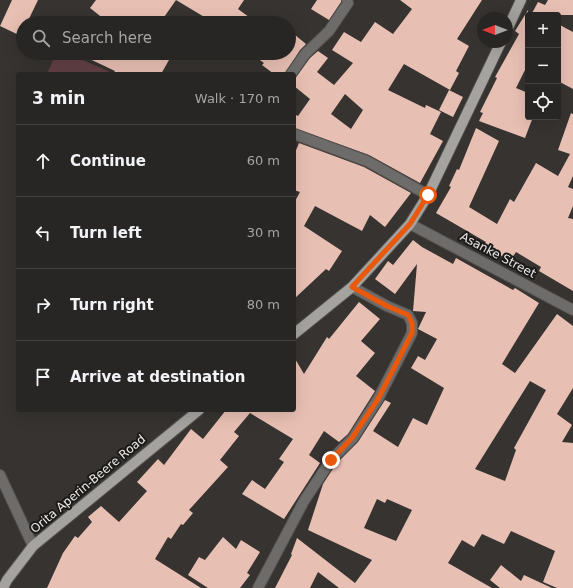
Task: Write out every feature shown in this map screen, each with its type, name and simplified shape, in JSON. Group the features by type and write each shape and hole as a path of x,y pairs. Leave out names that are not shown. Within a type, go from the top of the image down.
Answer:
{"main road":[{"path":"513,17 521,0"},
{"path":"296,332 352,287 410,224 428,195 498,48"},
{"name":"Orita Aperin-Beere Road","path":"3,588 7,580 33,546 197,412"}],"street":[{"path":"292,72 305,54 329,31 348,4 347,0"},
{"path":"296,135 367,161 428,195"},
{"name":"Asanke Street","path":"410,224 573,310"},
{"path":"258,588 304,502 331,460 352,438 378,399 412,333 412,323 408,315 387,306 352,287"},
{"path":"0,474 33,546"}],"shaded area":[{"path":"53,60 82,60 110,72 48,72"}],"building":[{"path":"12,0 38,0 30,16 16,16 16,34 0,26"},
{"path":"96,0 176,0 165,16 100,16 90,8"},
{"path":"176,0 244,0 238,9 248,16 203,16"},
{"path":"317,0 341,0 341,2 329,20 311,9"},
{"path":"400,0 482,0 457,39 469,46 456,71 459,73 450,90 404,64 388,90 425,108 426,105 441,112 430,134 443,141 420,183 369,155 296,129 296,115 298,116 310,99 296,88 296,77 310,58 318,51 328,58 317,72 334,85 353,63 332,50 344,32 361,42 375,22 393,34 412,9","holes":["345,94 363,110 351,129 331,114"]},
{"path":"548,0 573,0 573,15 561,15 561,12 533,12 538,2 545,5"},
{"path":"525,15 525,70 516,88 525,92 525,120 532,120 525,138 479,121 483,113 480,112 497,78 495,77 511,48 513,48 513,45 519,34 515,31"},
{"path":"561,26 573,32 573,89 561,83"},
{"path":"296,36 306,44 296,56"},
{"path":"92,60 169,60 162,72 114,72 115,71"},
{"path":"260,60 294,60 286,72 271,72 262,65 264,63"},
{"path":"449,90 463,97 453,117 439,110"},
{"path":"571,113 573,114 573,176 568,187 573,189 573,206 568,218 573,219 573,291 539,271 541,267 516,252 510,261 484,245 486,242 436,213 451,187 449,186 457,169 459,170 476,128 499,141 469,207 497,224 510,199 514,202 536,163 558,176 570,154 558,150"},
{"path":"299,143 364,167 411,193 385,227 370,215 362,231 315,206 304,226 342,251 329,271 326,269 296,297 296,199 300,192 296,191 296,150"},
{"path":"413,240 422,247 453,264 456,258 513,290 515,288 539,303 502,364 515,373 557,314 573,326 573,388 557,414 572,425 562,442 573,443 573,588 557,588 543,582 555,551 511,531 504,544 482,534 474,547 462,540 448,563 492,588 339,588 318,572 310,588 275,588 292,555 291,554 297,538 355,583 372,560 308,530 323,484 336,464 358,442 385,400 391,403 373,431 398,447 413,418 427,425 444,388 411,368 418,356 425,360 437,339 418,329 426,312 413,311 417,264 395,294 375,279 388,261 393,265","holes":["530,381 546,390 514,448 516,450 505,481 475,469","377,499 385,503 387,499 412,510 396,541 364,528"]},
{"path":"359,302 380,319 361,341 375,353 356,376 375,391 348,434 339,442 324,431 309,455 320,463 284,519 242,494 252,480 265,489 284,462 279,459 293,439 250,413 234,432 239,436 220,460 228,467 189,510 193,513 183,525 181,524 171,539 168,537 155,559 201,588 47,588 63,553 75,536 78,538 92,522 88,517 101,506 119,522 147,491 137,482 158,459 164,465 191,429 203,439 224,412 296,412 296,360 304,374 327,337 329,339"},
{"path":"223,537 236,549 241,540 260,552 247,573 250,575 240,588 208,588 188,575 199,557 205,560"},
{"path":"501,565 521,581 524,575 552,588 500,588 490,580"}],"route":[{"path":"331,460 352,438 382,393 412,333 412,323 408,315 387,306 352,287 410,224 428,195"}]}
